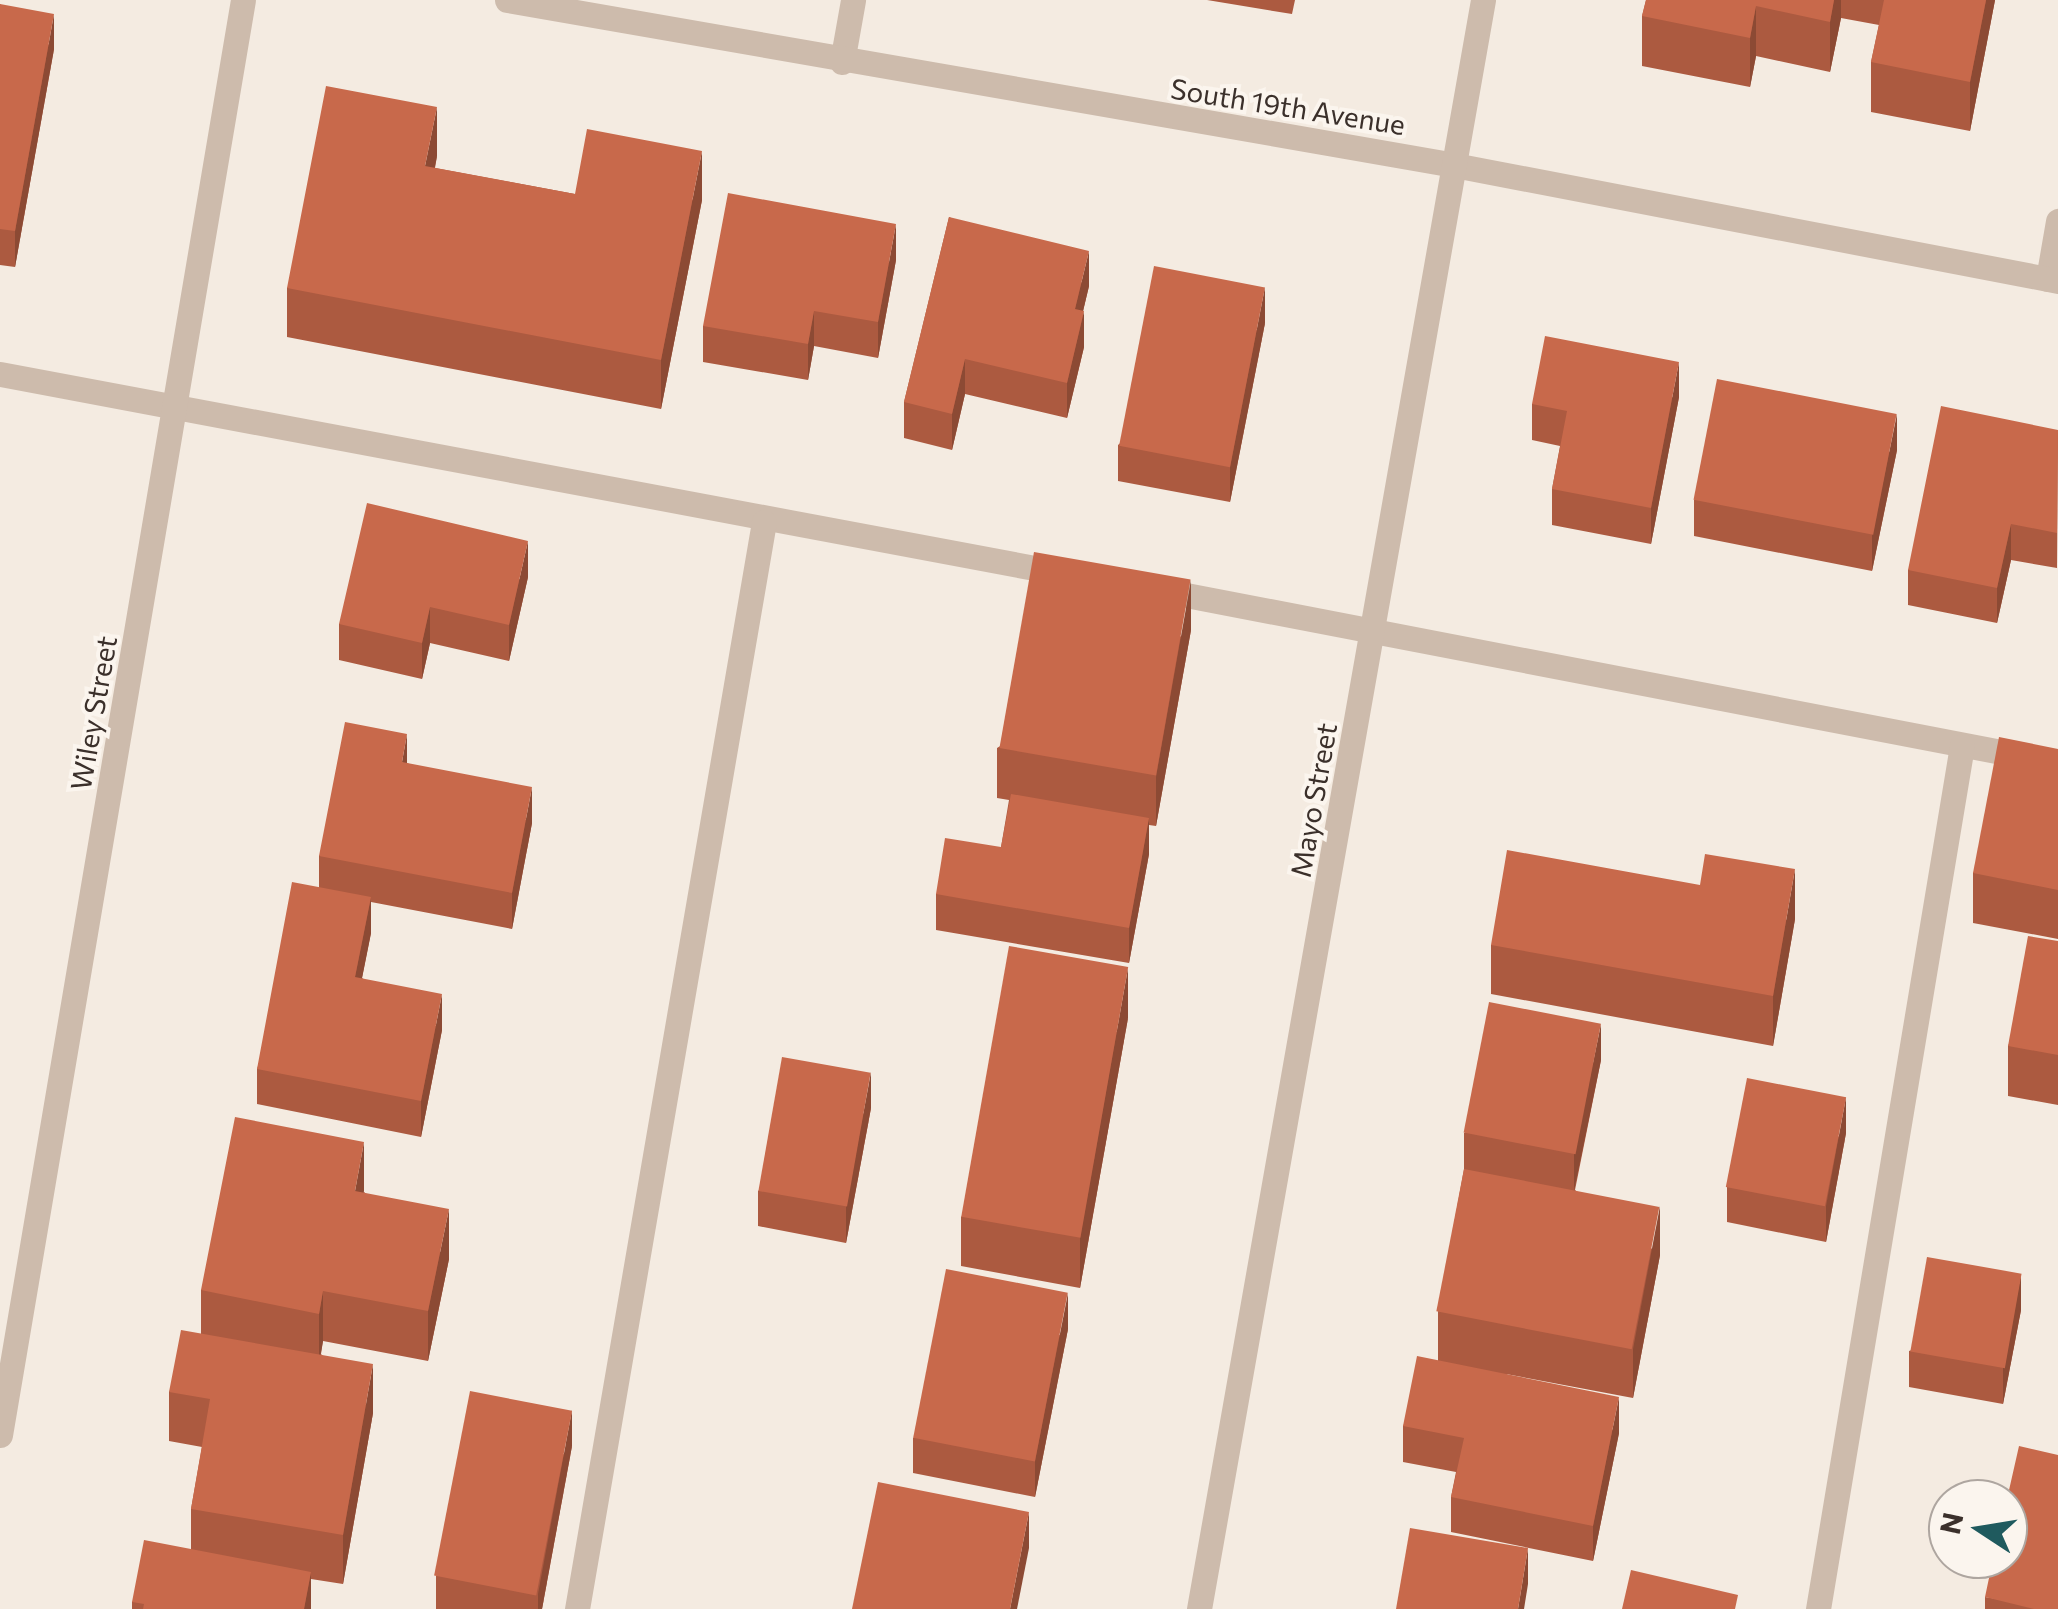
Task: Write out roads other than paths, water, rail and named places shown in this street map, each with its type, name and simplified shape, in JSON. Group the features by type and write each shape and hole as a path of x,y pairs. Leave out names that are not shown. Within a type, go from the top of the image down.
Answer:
{"street":[{"name":"Wiley Street","path":"0,1436 244,0"},
{"name":"South 19th Avenue","path":"508,0 842,62 1454,164 2053,280"},
{"path":"842,62 853,0"},
{"name":"Mayo Street","path":"1199,1609 1482,0"},
{"path":"2053,280 2058,221"},
{"path":"0,374 175,411 764,522 1079,576"},
{"path":"577,1609 764,522"},
{"path":"1138,587 1374,628 2058,764"},
{"path":"1818,1609 1962,746"}]}
